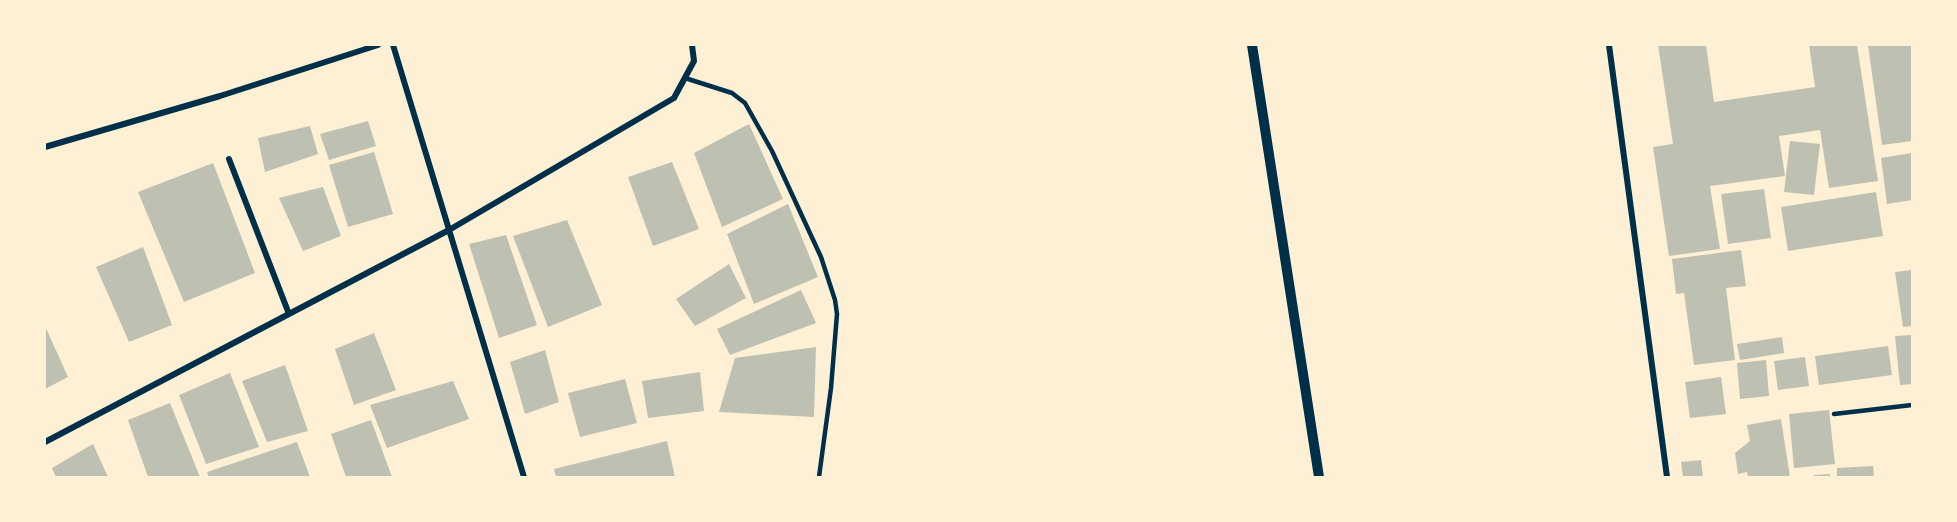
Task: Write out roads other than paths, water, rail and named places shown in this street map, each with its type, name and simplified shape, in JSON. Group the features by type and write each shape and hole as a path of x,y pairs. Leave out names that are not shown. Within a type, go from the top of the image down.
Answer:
{"street":[{"path":"45,147 220,96 378,45"},
{"path":"393,45 524,477"},
{"path":"45,442 450,230 674,98 694,61 692,45"},
{"path":"1252,45 1320,477"},
{"path":"1609,45 1667,477"},
{"path":"229,159 289,314"}],"lane":[{"path":"685,78 732,93 746,103 772,151 821,257 835,300 837,314 831,388 819,477"},
{"path":"1834,414 1912,405"}]}
